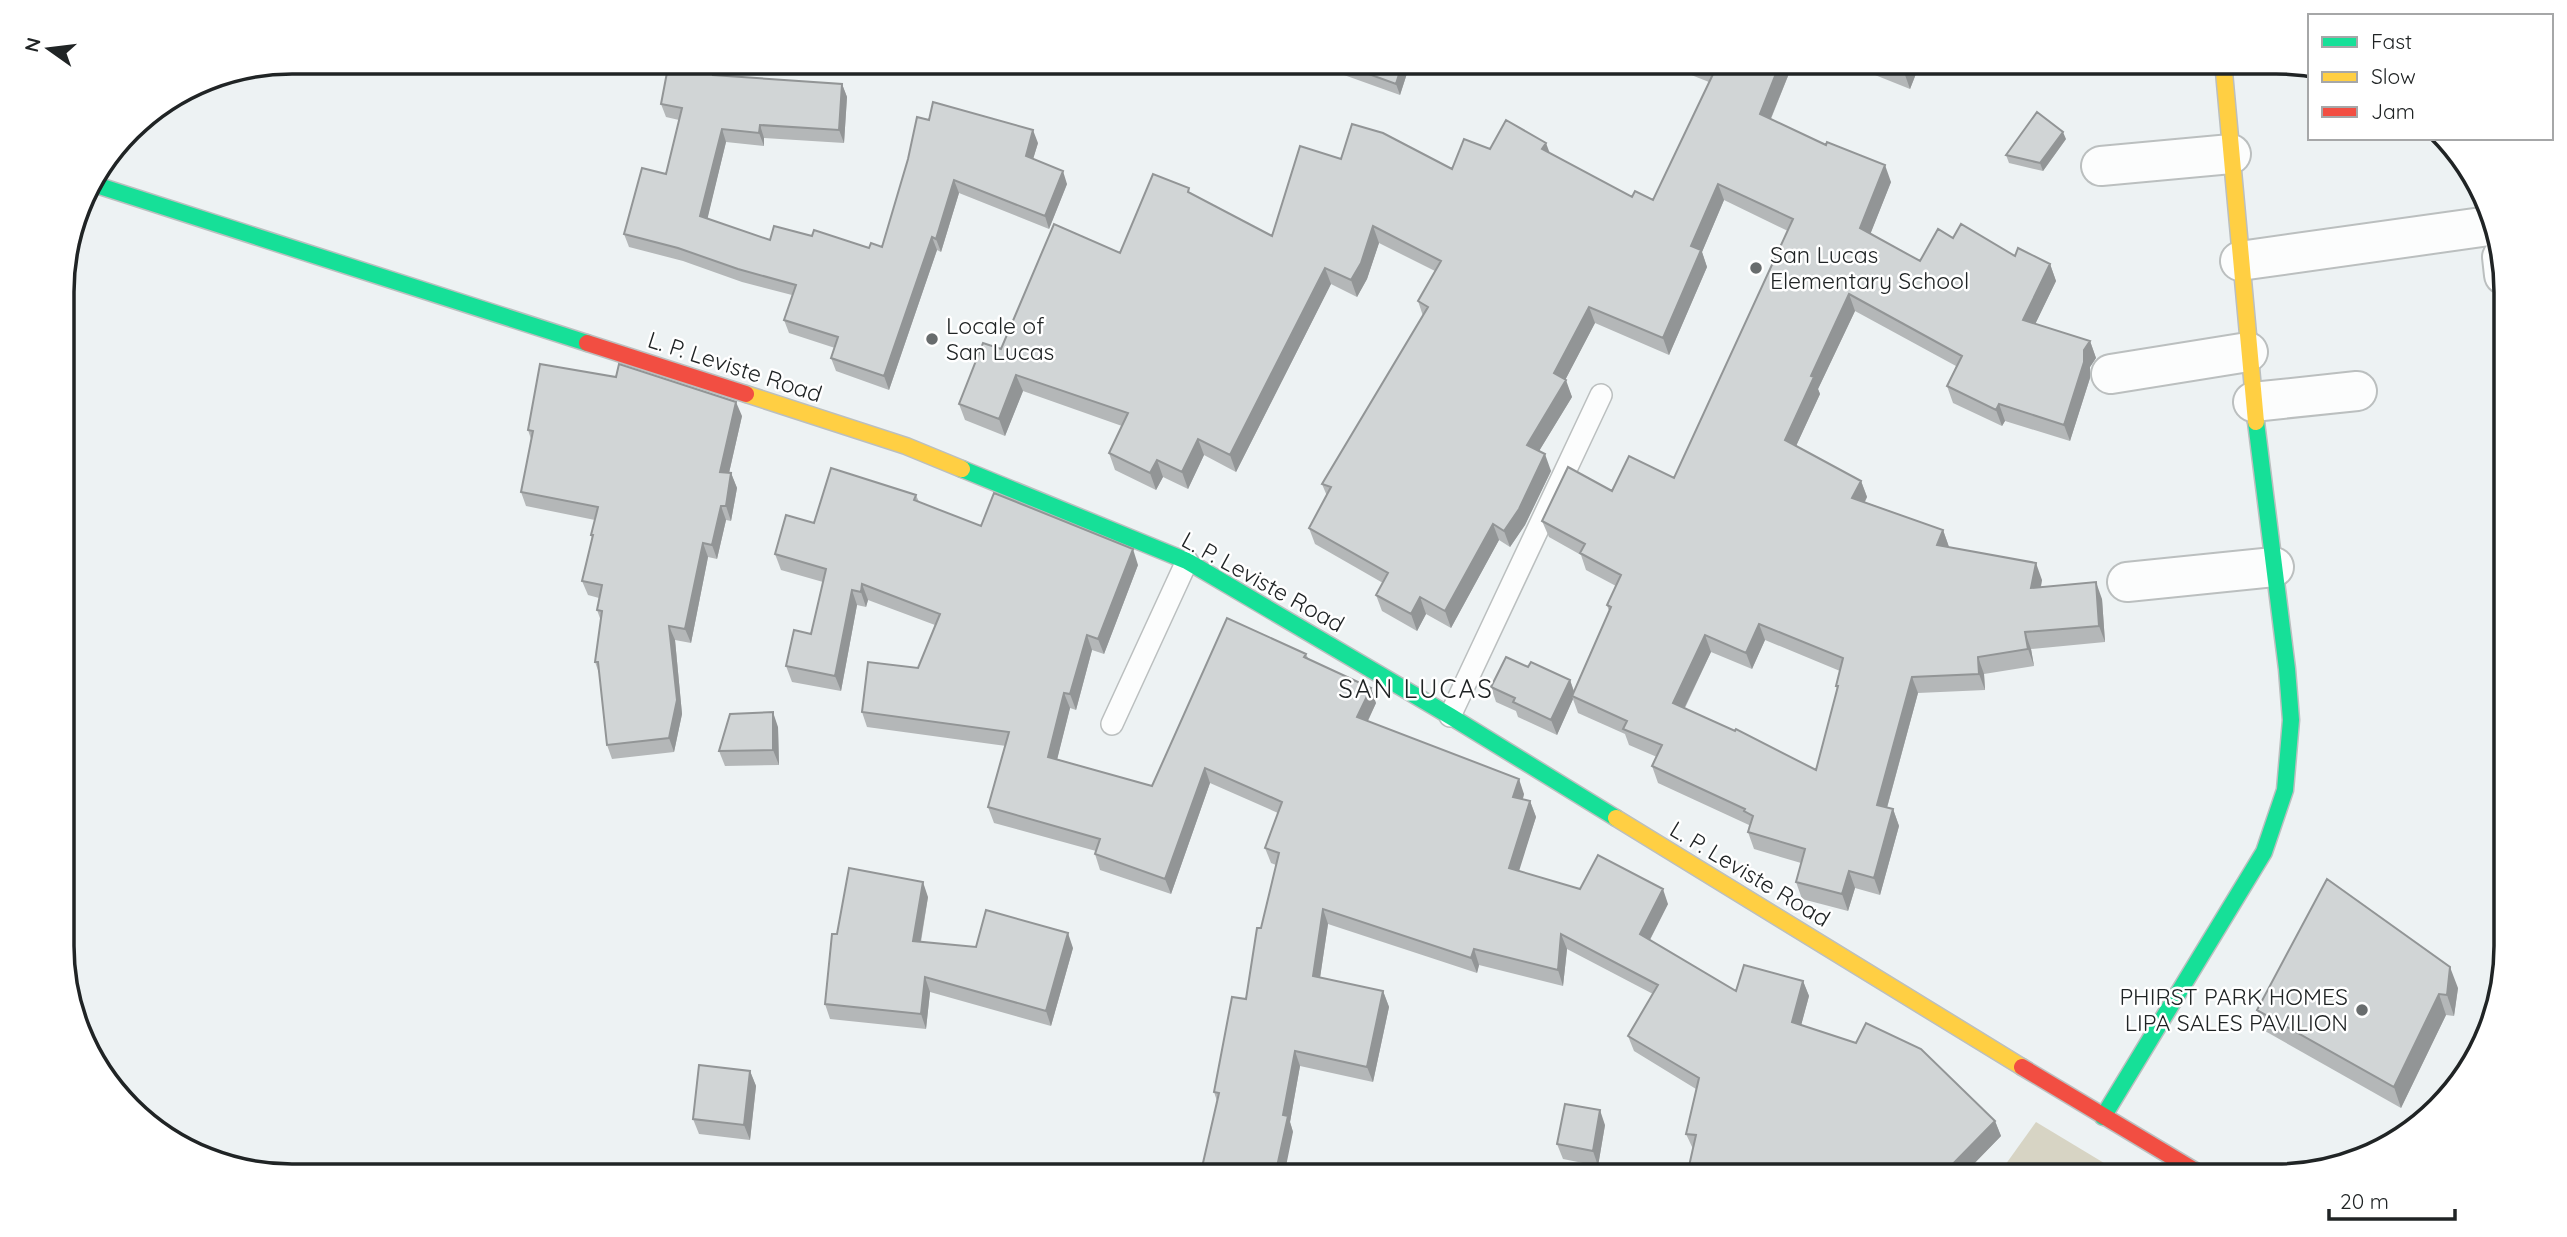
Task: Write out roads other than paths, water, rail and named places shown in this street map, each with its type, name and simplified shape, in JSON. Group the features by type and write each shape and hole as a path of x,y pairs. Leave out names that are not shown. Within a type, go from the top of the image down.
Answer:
{"main road":[{"path":"2103,1117 2264,852 2285,790 2291,720 2287,669 2253,402 2224,74"},
{"name":"L. P. Leviste Road","path":"101,186 906,446 1187,561 1450,716 2182,1163"}],"street":[{"path":"2101,166 2231,154"},
{"path":"2240,261 2483,227"},
{"path":"2111,374 2248,352"},
{"path":"2253,402 2357,391"},
{"path":"2127,582 2274,567"}],"lane":[{"path":"1450,716 1601,394"},
{"path":"1112,724 1187,561"}],"place":[{"name":"San Lucas Elementary School","path":"1756,268"},
{"name":"Locale of San Lucas","path":"932,339"},
{"name":"PHIRST PARK HOMES LIPA SALES PAVILION","path":"2362,1010"}],"district":[{"name":"SAN LUCAS","path":"1416,689"}]}
